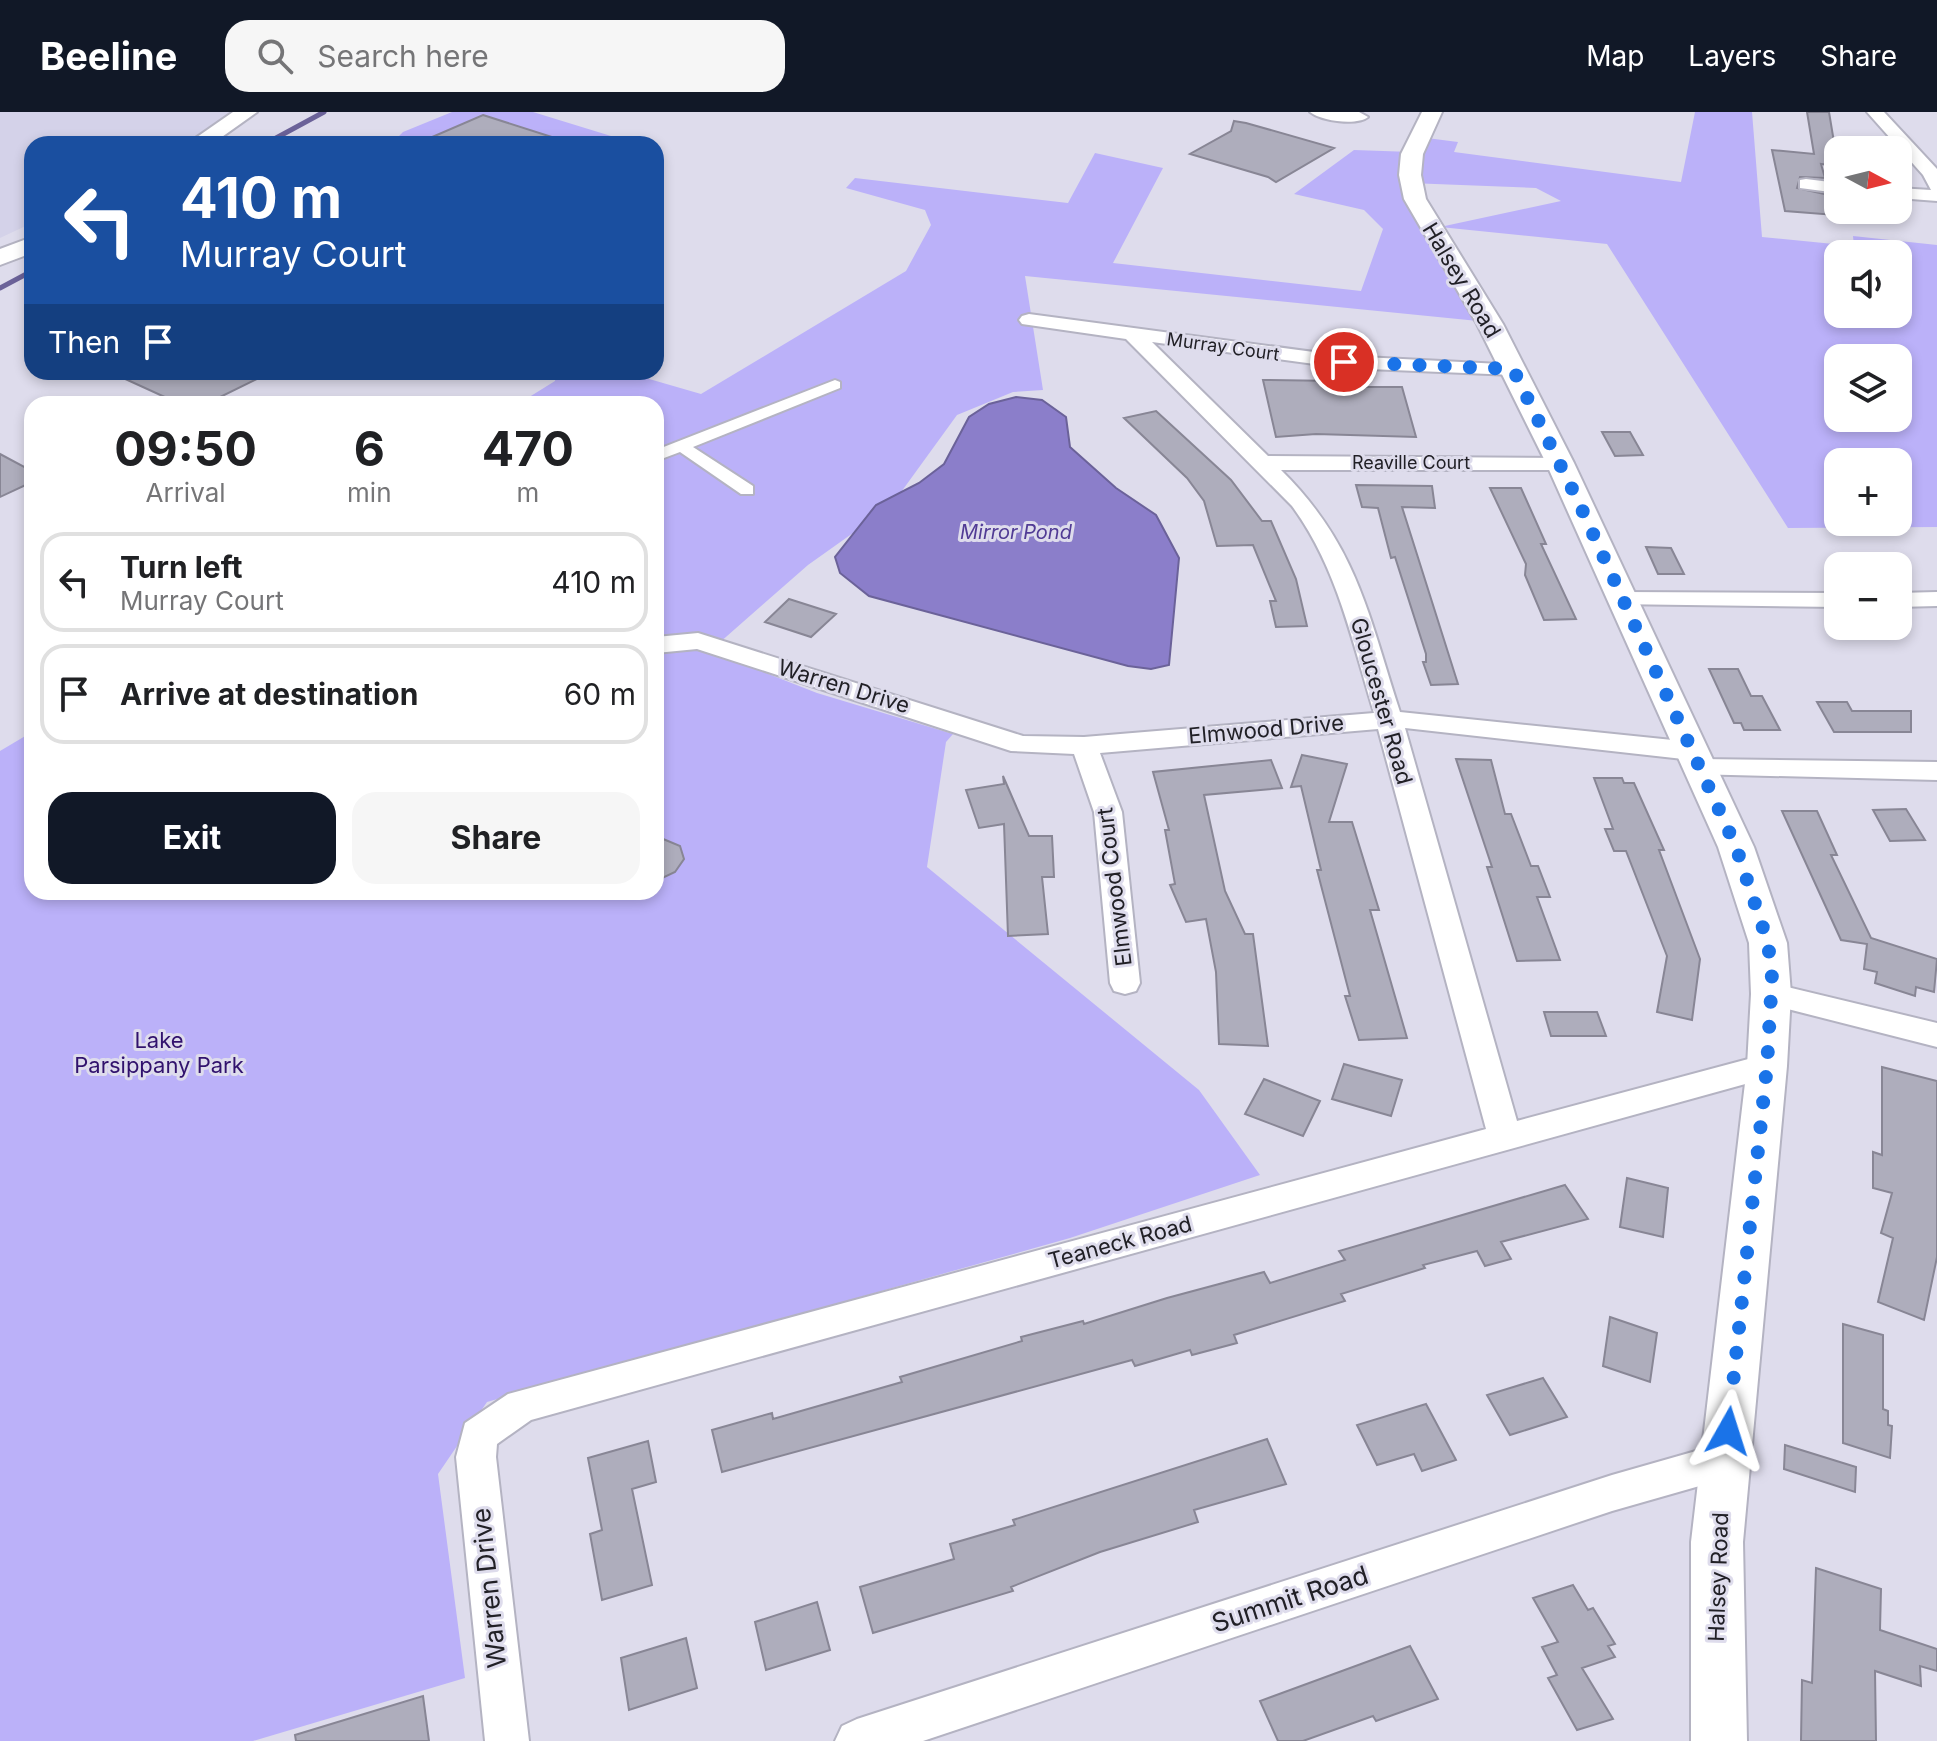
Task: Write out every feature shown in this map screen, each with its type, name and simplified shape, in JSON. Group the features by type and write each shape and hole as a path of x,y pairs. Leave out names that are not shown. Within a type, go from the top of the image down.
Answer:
{"street":[{"path":"210,136 247,112"},
{"path":"232,136 267,112"},
{"path":"1318,112 1360,117"},
{"name":"Halsey Road","path":"1432,112 1409,155 1409,183 1427,221 1470,289 1560,463 1696,760 1761,916 1768,943 1771,994 1767,1066 1724,1461 1716,1603 1719,1741"},
{"path":"1875,112 1888,131 1931,173 1937,187"},
{"path":"1806,184 1824,186"},
{"path":"1912,194 1937,196"},
{"path":"0,246 24,235"},
{"path":"0,258 24,248"},
{"name":"Murray Court","path":"1029,320 1344,362 1513,369"},
{"name":"Gloucester Road","path":"1133,335 1300,501 1325,535 1342,569 1389,720 1505,1137"},
{"path":"664,453 835,385"},
{"path":"683,447 747,490"},
{"name":"Reaville Court","path":"1262,463 1560,463"},
{"path":"1621,599 1824,600"},
{"path":"1912,600 1937,599"},
{"name":"Warren Drive","path":"664,644 698,641 1030,745"},
{"name":"Elmwood Drive","path":"1030,745 1084,746 1389,720 1423,720 1696,760 1937,771"},
{"name":"Elmwood Court","path":"1084,746 1108,812 1125,983"},
{"path":"1771,994 1937,1035"},
{"name":"Teaneck Road","path":"479,1435 521,1406 1767,1066"},
{"name":"Warren Drive","path":"479,1435 476,1457 507,1741"},
{"name":"Summit Road","path":"857,1741 1612,1493 1724,1461"}],"shaded area":[{"path":"0,112 236,112 199,136 24,136 24,227 0,238"}],"green space":[{"path":"452,112 533,112 611,136 517,136 483,115 434,136 399,136"},
{"name":"Lake Parsippany Park","path":"1695,112 1752,112 1762,237 1824,243 1824,328 1912,328 1912,242 1937,245 1937,527 1912,527 1912,448 1824,448 1824,528 1788,528 1607,244 1440,227 1561,201 1536,188 1409,183 1488,322 1025,276 1043,390 1013,392 957,415 891,506 808,565 710,651 817,693 953,734 946,742 927,867 1199,1090 1260,1175 1070,1238 487,1402 438,1474 465,1678 253,1741 0,1741 0,751 24,737 24,900 664,900 664,396 531,396 555,380 653,380 701,394 906,271 931,225 925,210 846,188 855,178 1068,203 1095,153 1163,168 1113,263 1361,291 1383,229 1364,210 1294,194 1354,150 1412,152 1419,137 1458,142 1454,152 1681,182"},
{"path":"1853,236 1890,240 1853,240"}],"water":[{"name":"Mirror Pond","path":"1016,397 1042,400 1066,417 1070,447 1116,488 1156,515 1179,558 1169,665 1151,669 1128,666 869,596 840,573 835,557 876,505 919,483 944,464 969,417 989,404"}],"building":[{"path":"1807,112 1829,112 1833,136 1824,136 1824,164 1821,164 1824,178 1800,177 1797,188 1824,194 1824,214 1785,211 1772,150 1814,154"},
{"path":"483,115 549,136 434,136"},
{"path":"1234,121 1334,148 1276,182 1190,154 1231,131"},
{"path":"128,380 255,380 222,396 162,396"},
{"path":"1263,380 1336,381 1338,387 1402,387 1416,437 1316,434 1276,437"},
{"path":"1156,411 1231,480 1262,521 1271,521 1296,579 1307,626 1276,627 1270,601 1276,601 1253,545 1217,546 1204,501 1187,478 1124,418"},
{"path":"1602,432 1630,432 1643,455 1615,456"},
{"path":"0,454 24,467 24,486 0,497"},
{"path":"1356,485 1432,486 1435,508 1402,507 1458,684 1431,685 1423,662 1426,662 1426,654 1395,557 1391,558 1378,508 1362,507"},
{"path":"1490,488 1521,488 1546,544 1541,544 1576,619 1544,620 1525,575 1526,564"},
{"path":"1646,547 1671,548 1684,574 1658,574"},
{"path":"789,599 836,614 811,637 765,622"},
{"path":"1709,669 1738,669 1751,696 1762,696 1780,730 1744,730 1741,723 1734,723"},
{"path":"1817,702 1847,702 1852,711 1911,711 1911,732 1834,732"},
{"path":"1302,755 1347,764 1329,822 1352,822 1379,910 1370,910 1407,1038 1359,1040 1345,996 1350,996 1317,870 1321,870 1301,786 1291,787"},
{"path":"1456,759 1491,760 1505,814 1511,814 1531,866 1538,866 1550,897 1537,897 1560,960 1517,961 1487,867 1492,867"},
{"path":"1271,760 1282,788 1204,795 1225,891 1245,934 1253,934 1268,1046 1219,1044 1216,972 1206,919 1186,922 1170,885 1175,884 1165,830 1169,830 1153,772"},
{"path":"1003,776 1029,836 1052,836 1054,877 1042,877 1048,934 1008,936 1004,824 979,828 966,790 1004,784"},
{"path":"1594,778 1622,778 1624,783 1634,783 1664,850 1659,850 1700,959 1692,1020 1657,1012 1667,956 1626,851 1614,851 1605,829 1613,829"},
{"path":"1906,809 1925,840 1890,841 1873,810"},
{"path":"1782,811 1817,811 1837,855 1831,855 1871,938 1937,959 1934,992 1916,987 1915,996 1875,983 1877,972 1864,969 1867,944 1841,940"},
{"path":"664,839 680,846 684,859 675,872 664,877"},
{"path":"1544,1012 1597,1012 1606,1036 1551,1036"},
{"path":"1344,1064 1402,1080 1391,1116 1332,1099"},
{"path":"1882,1067 1937,1081 1937,1257 1924,1320 1878,1302 1893,1238 1881,1233 1892,1193 1873,1188 1873,1152 1882,1155"},
{"path":"1264,1079 1320,1101 1303,1136 1245,1114"},
{"path":"1627,1178 1668,1188 1663,1237 1620,1227"},
{"path":"1565,1185 1588,1219 1501,1242 1511,1259 1485,1266 1477,1251 1423,1265 1425,1268 1341,1294 1345,1301 1234,1335 1237,1343 1192,1355 1190,1350 1135,1366 1132,1360 722,1472 712,1430 772,1413 773,1419 902,1382 900,1377 1022,1341 1021,1337 1083,1321 1084,1324 1264,1272 1270,1283 1345,1260 1339,1251"},
{"path":"1610,1317 1657,1333 1650,1382 1603,1366"},
{"path":"1843,1324 1883,1335 1883,1409 1888,1411 1888,1425 1892,1426 1890,1458 1843,1443"},
{"path":"1543,1378 1567,1417 1510,1435 1487,1395"},
{"path":"1426,1404 1456,1460 1422,1471 1414,1454 1377,1465 1357,1425"},
{"path":"1267,1439 1286,1484 1194,1510 1198,1522 1100,1552 1011,1587 1013,1591 873,1633 860,1587 954,1559 950,1544 1015,1525 1013,1520"},
{"path":"648,1441 656,1482 632,1489 652,1585 602,1600 590,1534 602,1530 588,1458"},
{"path":"1785,1445 1856,1467 1855,1492 1784,1469"},
{"path":"1816,1568 1881,1589 1880,1630 1937,1649 1937,1671 1920,1666 1921,1686 1875,1671 1876,1741 1801,1741 1802,1680 1812,1683"},
{"path":"1573,1585 1588,1610 1593,1608 1615,1644 1608,1646 1615,1657 1582,1668 1613,1719 1577,1730 1548,1678 1557,1675 1542,1647 1558,1642 1533,1598"},
{"path":"817,1602 830,1650 766,1670 755,1622"},
{"path":"686,1638 697,1688 629,1710 621,1658"},
{"path":"1410,1646 1438,1699 1376,1721 1373,1716 1303,1741 1278,1741 1260,1701"},
{"path":"423,1696 429,1741 296,1741 295,1735"}],"waterway":[{"path":"280,136 324,112"},
{"path":"0,288 24,275"}],"route":[{"path":"1344,362 1513,369 1578,501 1701,768 1736,847 1761,916 1772,978 1767,1066 1728,1431"}]}
